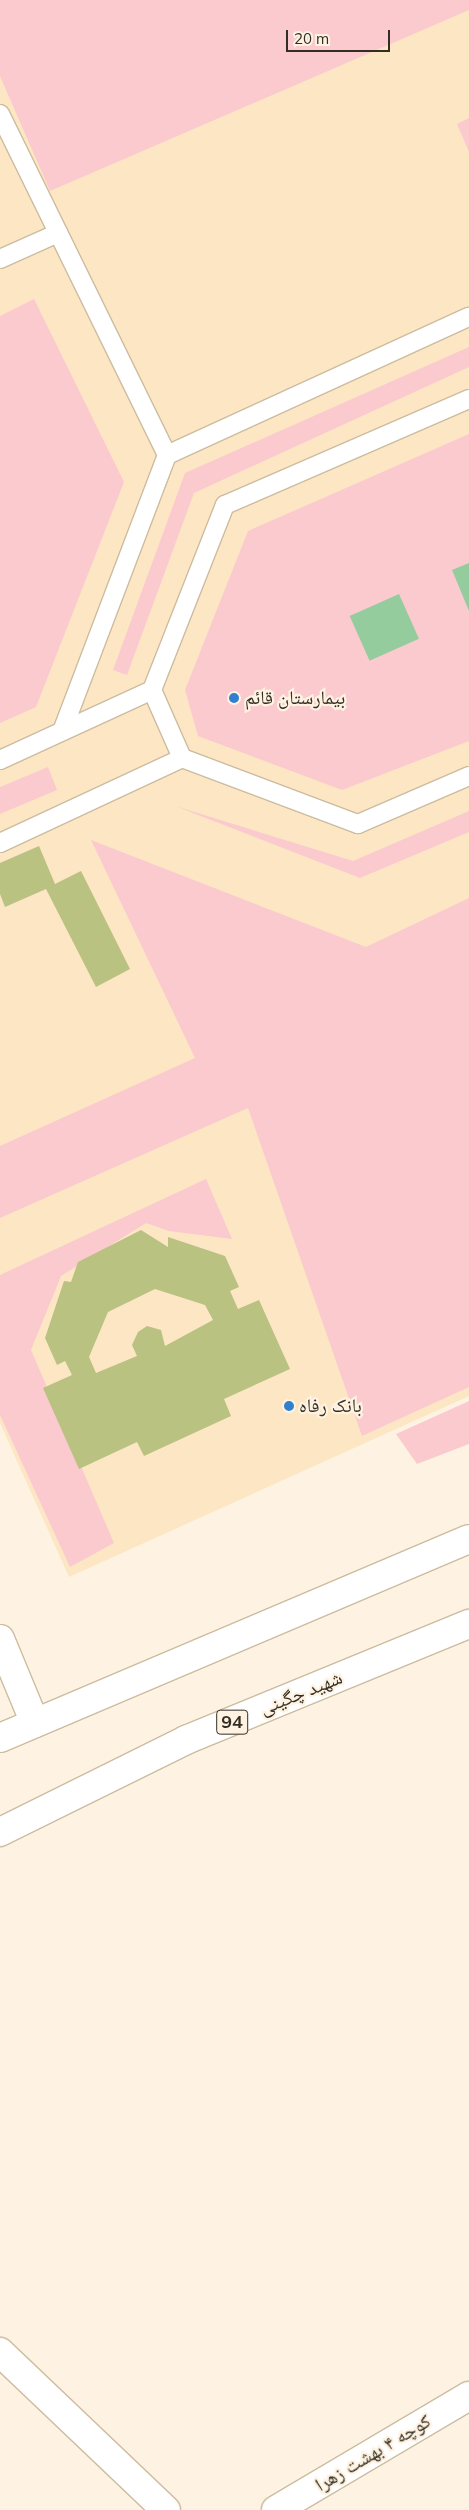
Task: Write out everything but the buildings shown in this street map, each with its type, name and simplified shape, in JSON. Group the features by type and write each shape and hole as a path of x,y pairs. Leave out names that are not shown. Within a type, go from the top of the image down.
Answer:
{"main road":[{"path":"0,1738 469,1539"},
{"name":"شهید چگینی","path":"0,1832 186,1740 469,1624"},
{"path":"0,1639 35,1723"},
{"path":"0,2352 166,2510"},
{"name":"کوچه ۴ بهشت زهرا","path":"276,2510 469,2396"}],"lane":[{"path":"0,114 167,455"},
{"path":"0,259 58,233"},
{"path":"62,731 167,455 469,317"},
{"path":"0,760 152,690 225,505 469,399"},
{"path":"152,690 182,758"},
{"path":"0,843 182,758 358,824 469,776"}],"shaded area":[{"name":"بیمارستان قائم","path":"0,0 469,0 469,1396 69,1577 0,1423"},
{"path":"0,0 469,0 469,10 50,191 0,76"},
{"path":"469,118 469,152 457,124"},
{"path":"34,299 124,482 36,707 0,723 0,316"},
{"path":"469,347 469,367 194,493 127,675 113,670 185,473"},
{"path":"469,434 469,741 342,790 198,736 185,690 248,531"},
{"path":"469,563 469,611 452,570"},
{"path":"399,594 419,639 370,661 350,616"},
{"path":"48,767 57,790 0,814 0,787"},
{"path":"175,806 353,861 469,811 469,832 360,878"},
{"path":"91,840 366,947 469,898 469,1387 362,1436 248,1108 0,1218 0,1146 195,1058"},
{"path":"206,1179 232,1239 169,1231 146,1223 61,1276 31,1350 114,1543 70,1567 0,1415 0,1275"},
{"path":"469,1401 469,1444 417,1464 396,1434"}],"place":[{"name":"بیمارستان قائم","path":"234,698"},
{"name":"بانک رفاه","path":"289,1406"}]}
